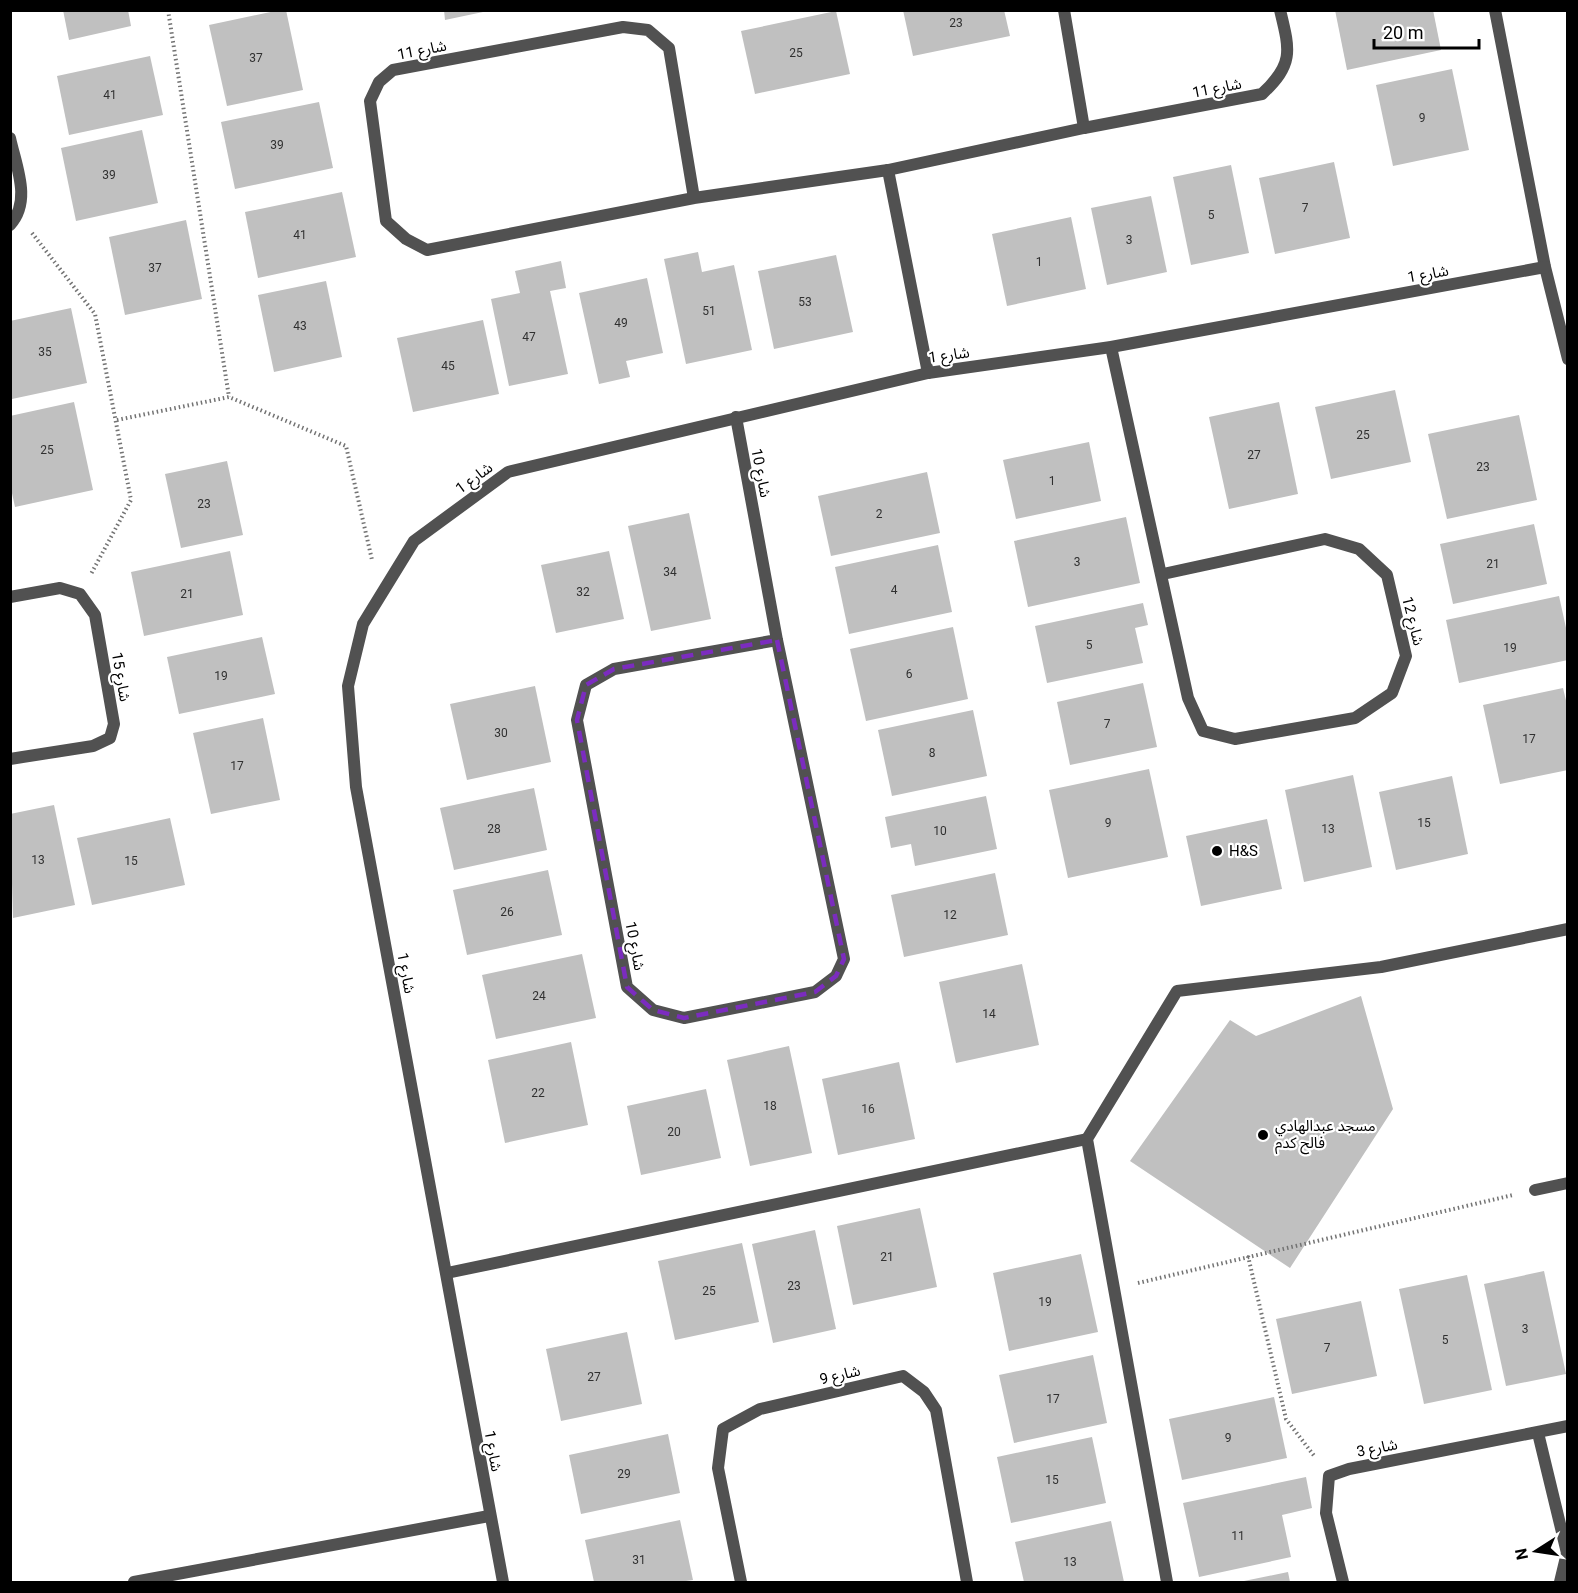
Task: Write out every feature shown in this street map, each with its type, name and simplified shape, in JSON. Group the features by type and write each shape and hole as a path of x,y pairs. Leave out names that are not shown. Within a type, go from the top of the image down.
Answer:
{"street":[{"path":"1064,10 1084,128"},
{"name":"شارع 11","path":"694,198 669,48 648,30 623,27 393,70 379,82 370,102 386,221 406,239 427,250 694,198 888,170 1084,128 1262,94 1282,75 1289,45 1280,10"},
{"path":"1495,10 1545,267 1568,358"},
{"path":"10,138 23,195 15,220"},
{"path":"888,170 928,373"},
{"name":"شارع 1","path":"503,1582 356,787 348,686 363,624 414,541 508,472 928,373 1111,347 1545,267"},
{"name":"شارع 12","path":"1111,347 1163,574 1188,698 1203,731 1235,739 1355,718 1392,693 1406,656 1387,575 1359,549 1325,539 1163,574"},
{"name":"شارع 10","path":"736,417 777,640 844,959 836,976 815,992 684,1018 653,1010 627,987 577,720 586,685 614,669 777,640"},
{"path":"10,597 60,588 80,594"},
{"name":"شارع 15","path":"10,759 93,746 110,738 114,724 95,615 80,594"},
{"path":"1167,1582 1087,1139 1177,991 1381,968 1568,929"},
{"path":"447,1273 1087,1139"},
{"path":"1534,1190 1568,1183"},
{"name":"شارع 9","path":"741,1582 718,1468 723,1429 760,1409 903,1376 924,1392 936,1410 967,1582"},
{"name":"شارع 3","path":"1329,1476 1349,1469 1568,1426"},
{"path":"1538,1433 1567,1553 1560,1582"},
{"path":"1329,1476 1326,1513 1342,1582"},
{"path":"134,1582 489,1516"}],"path":[{"path":"168,10 229,397"},
{"path":"15,220 95,314 131,500 80,594"},
{"path":"117,420 229,397 346,446 381,596"},
{"path":"1114,1288 1534,1190"},
{"path":"1248,1256 1286,1419 1329,1476"}],"highlighted area":[{"path":"777,640 844,959 836,976 815,992 684,1018 653,1010 627,987 577,720 586,685 614,669"}],"building":[{"path":"63,10 128,10 131,26 69,40"},
{"path":"286,10 303,90 227,106 209,25"},
{"path":"444,10 483,10 483,12 445,20"},
{"path":"903,10 1004,10 1010,36 913,56"},
{"path":"1335,10 1433,10 1441,50 1347,70"},
{"path":"836,11 850,74 755,94 741,31"},
{"path":"150,56 163,115 69,135 57,76"},
{"path":"1452,69 1469,150 1393,166 1376,85"},
{"path":"319,102 333,168 235,189 221,122"},
{"path":"142,130 158,203 76,221 61,148"},
{"path":"1334,162 1350,238 1275,254 1259,178"},
{"path":"1231,165 1249,253 1191,265 1173,177"},
{"path":"342,192 356,257 258,278 245,212"},
{"path":"1151,196 1167,272 1107,285 1091,208"},
{"path":"1071,217 1086,289 1007,306 992,234"},
{"path":"186,220 202,299 125,315 109,237"},
{"path":"698,252 702,272 734,265 752,350 686,364 664,259"},
{"path":"836,255 853,332 774,349 758,271"},
{"path":"561,261 566,288 550,291 568,374 509,386 491,299 520,293 515,271"},
{"path":"647,278 663,353 626,361 630,377 599,384 579,293"},
{"path":"326,281 342,357 274,372 258,295"},
{"path":"71,308 87,383 12,399 10,321"},
{"path":"483,320 499,394 413,412 397,338"},
{"path":"1395,390 1411,462 1331,479 1315,407"},
{"path":"74,402 93,490 15,507 10,484 10,416"},
{"path":"1279,402 1298,494 1229,509 1209,417"},
{"path":"1519,415 1537,500 1447,519 1428,434"},
{"path":"1089,442 1101,501 1016,519 1003,460"},
{"path":"227,461 243,535 181,548 165,474"},
{"path":"927,472 940,533 831,556 818,496"},
{"path":"689,513 711,619 651,631 628,526"},
{"path":"1126,517 1140,583 1028,607 1014,541"},
{"path":"1534,524 1547,584 1453,604 1440,544"},
{"path":"938,545 952,612 849,634 835,567"},
{"path":"230,551 243,615 144,636 131,572"},
{"path":"609,551 624,619 556,633 541,565"},
{"path":"1559,596 1568,637 1568,660 1459,683 1446,620"},
{"path":"1143,603 1148,625 1135,628 1143,663 1047,683 1035,626"},
{"path":"953,627 968,699 866,721 850,649"},
{"path":"262,637 275,694 179,714 167,657"},
{"path":"1143,683 1157,747 1070,765 1057,702"},
{"path":"535,686 551,762 467,780 450,704"},
{"path":"1563,688 1568,709 1568,770 1500,784 1483,705"},
{"path":"973,710 987,776 892,796 878,730"},
{"path":"263,718 280,800 211,814 193,733"},
{"path":"1149,769 1168,857 1068,878 1049,790"},
{"path":"1353,775 1372,867 1304,882 1285,790"},
{"path":"1452,776 1468,854 1396,870 1379,792"},
{"path":"534,788 547,850 454,870 440,808"},
{"path":"986,796 997,849 915,866 911,844 891,848 885,817"},
{"path":"54,805 75,905 13,918 10,814"},
{"path":"170,818 185,885 92,905 77,838"},
{"path":"1267,819 1282,889 1201,906 1186,836"},
{"path":"548,870 562,935 467,955 453,890"},
{"path":"995,873 1008,935 904,957 891,895"},
{"path":"582,954 596,1018 496,1039 482,975"},
{"path":"1022,964 1039,1045 956,1063 939,982"},
{"name":"مسجد عبدالهادي فالح كدم","path":"1361,996 1393,1109 1290,1268 1130,1161 1230,1020 1256,1036"},
{"path":"571,1042 588,1125 505,1143 488,1060"},
{"path":"789,1046 812,1153 750,1166 727,1060"},
{"path":"899,1062 915,1139 838,1155 822,1079"},
{"path":"706,1089 721,1158 641,1175 627,1106"},
{"path":"920,1208 937,1287 853,1305 837,1226"},
{"path":"815,1230 836,1329 773,1343 752,1244"},
{"path":"742,1243 759,1322 675,1340 658,1261"},
{"path":"1081,1254 1098,1332 1009,1351 993,1273"},
{"path":"1544,1271 1566,1374 1506,1386 1484,1284"},
{"path":"1467,1275 1492,1390 1424,1404 1399,1289"},
{"path":"1361,1301 1377,1376 1292,1394 1276,1319"},
{"path":"627,1332 642,1404 561,1421 546,1349"},
{"path":"1093,1355 1107,1423 1014,1443 999,1375"},
{"path":"1274,1397 1287,1458 1182,1480 1169,1419"},
{"path":"668,1434 680,1493 581,1514 569,1455"},
{"path":"1092,1437 1106,1503 1011,1523 997,1457"},
{"path":"1306,1477 1312,1508 1282,1515 1291,1557 1199,1577 1183,1503"},
{"path":"680,1520 693,1580 594,1582 585,1540"},
{"path":"1111,1521 1124,1582 1024,1582 1015,1542"},
{"path":"1288,1572 1290,1582 1244,1582 1244,1581"}],"place":[{"name":"H&S","path":"1217,851"},
{"name":"مسجد عبدالهادي فالح كدم","path":"1263,1135"}]}
